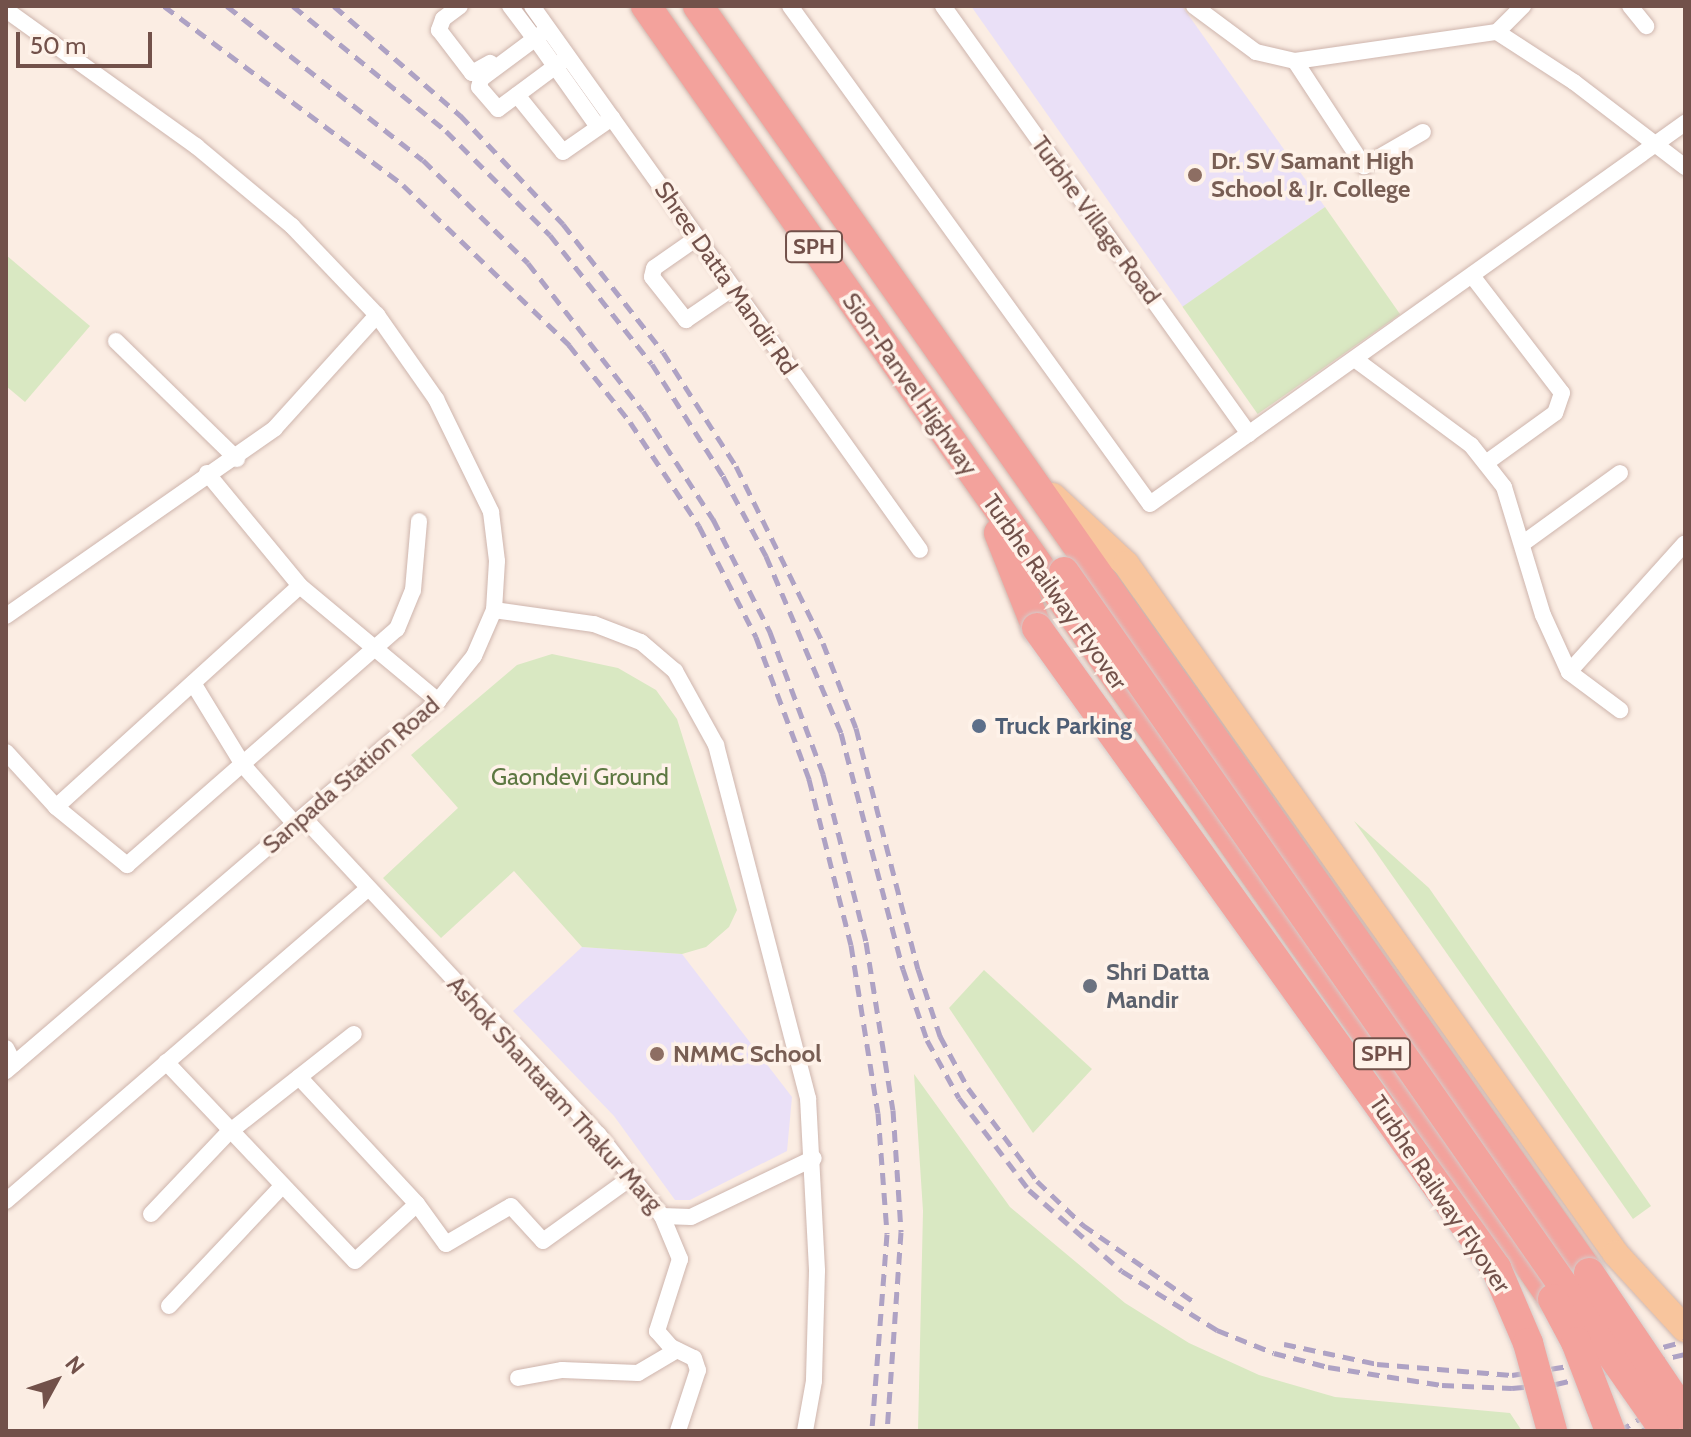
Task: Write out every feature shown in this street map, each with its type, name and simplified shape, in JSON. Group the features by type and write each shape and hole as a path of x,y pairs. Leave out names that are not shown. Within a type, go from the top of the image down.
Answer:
{"highway":[{"name":"Sion-Panvel Highway","path":"698,6 1014,460"},
{"name":"Sion-Panvel Highway","path":"647,7 979,483"},
{"name":"Turbhe Railway Flyover","path":"1014,460 1589,1273 1685,1415"},
{"name":"Turbhe Railway Flyover","path":"979,483 1553,1299 1576,1342 1610,1431"},
{"name":"Turbhe Railway Flyover","path":"979,483 1037,628 1496,1268 1528,1343 1552,1431"},
{"path":"1021,543 1064,572 1665,1431"},
{"name":"Turbhe Railway Flyover","path":"1589,1273 1685,1387"}],"main road":[{"path":"1014,460 1126,564 1170,632 1616,1254 1685,1329"}],"street":[{"path":"460,6 443,19 439,30 472,73 539,31"},
{"path":"510,6 539,31"},
{"name":"Shree Datta Mandir Rd","path":"532,6 539,31 605,122 697,238 920,550"},
{"path":"790,6 1150,504 1473,277 1685,123"},
{"path":"1194,6 1256,52 1295,61 1497,32 1523,6"},
{"path":"1630,6 1646,26"},
{"name":"Turbhe Village Road","path":"952,9 1249,434"},
{"name":"Sanpada Station Road","path":"6,10 208,156 292,226 377,315 436,399 491,512 497,561 494,610 474,656 438,701 10,1067"},
{"path":"539,31 481,79 479,87 498,109 562,62"},
{"path":"1497,32 1574,82 1651,145 1685,167"},
{"path":"1295,61 1364,166 1423,132"},
{"path":"517,95 560,151 605,122"},
{"path":"697,238 654,268 652,277 686,320 733,288"},
{"path":"1473,277 1562,393 1555,413 1486,463"},
{"path":"6,616 207,473 237,459 275,428 377,315"},
{"path":"116,341 237,459"},
{"path":"1356,360 1426,408 1486,463 1504,487 1543,615 1569,672 1593,695 1620,710"},
{"path":"207,473 300,586 438,701"},
{"path":"1522,544 1620,473"},
{"path":"6,752 56,807 127,865 378,650 397,629 413,590 419,521"},
{"path":"1569,672 1685,543"},
{"path":"56,807 300,586"},
{"path":"494,610 594,624 641,642 675,671 698,705 716,745 808,1098 814,1158 814,1381 805,1431"},
{"name":"Ashok Shantaram Thakur Marg","path":"193,683 243,765 367,889 598,1134 662,1216 691,1217 814,1158"},
{"path":"6,1201 367,889"},
{"path":"151,1214 228,1133 354,1034"},
{"path":"6,1048 10,1067"},
{"path":"166,1062 228,1133 355,1261 417,1204"},
{"path":"299,1077 417,1204 446,1244 511,1206 543,1241 632,1177"},
{"path":"169,1306 281,1187"},
{"path":"662,1216 680,1259 657,1331 677,1350 694,1358 698,1370 678,1431"},
{"path":"518,1378 562,1370 638,1373 677,1350"}],"shaded area":[{"name":"Dr. SV Samant High School & Jr. College","path":"971,6 1182,6 1325,207 1183,307"},
{"name":"NMMC School","path":"582,947 682,954 792,1097 787,1151 690,1200 675,1200 614,1116 513,1011"}],"green space":[{"path":"1325,207 1400,314 1258,414 1182,307"},
{"path":"6,255 90,326 25,402 6,386"},
{"name":"Gaondevi Ground","path":"552,654 618,668 656,690 677,719 737,910 729,927 706,947 682,954 582,947 514,871 441,938 383,878 458,808 411,755 517,665"},
{"path":"1354,821 1429,888 1651,1206 1633,1219"},
{"path":"984,970 1092,1069 1033,1133 949,1008"},
{"path":"914,1074 1010,1207 1125,1303 1189,1343 1259,1375 1335,1397 1510,1413 1522,1431 918,1431 923,1211"}],"railway":[{"path":"164,6 403,185 569,345 630,422 699,526 756,637 809,779 851,945 878,1113 887,1234 872,1431"},
{"path":"227,6 423,160 528,263 643,411 713,519 770,632 823,774 866,942 893,1110 901,1232 887,1431"},
{"path":"293,6 446,131 550,235 652,364 723,476 766,556 841,733 903,969 927,1040 959,1098 1029,1190 1122,1271 1217,1330 1274,1353 1328,1367 1442,1385 1512,1388 1556,1384 1685,1354"},
{"path":"334,6 460,115 563,224 663,352 736,466 823,643 856,728 918,969 940,1036 968,1088 1037,1181 1083,1225 1197,1304"},
{"path":"1284,1344 1377,1364 1512,1375 1625,1357 1685,1341"},
{"path":"1619,1431 1685,1392"},
{"path":"1642,1431 1685,1406"}],"place":[{"name":"Dr. SV Samant High School & Jr. College","path":"1195,175"},
{"name":"Truck Parking","path":"979,726"},
{"name":"Shri Datta Mandir","path":"1090,986"},
{"name":"NMMC School","path":"657,1054"}]}
